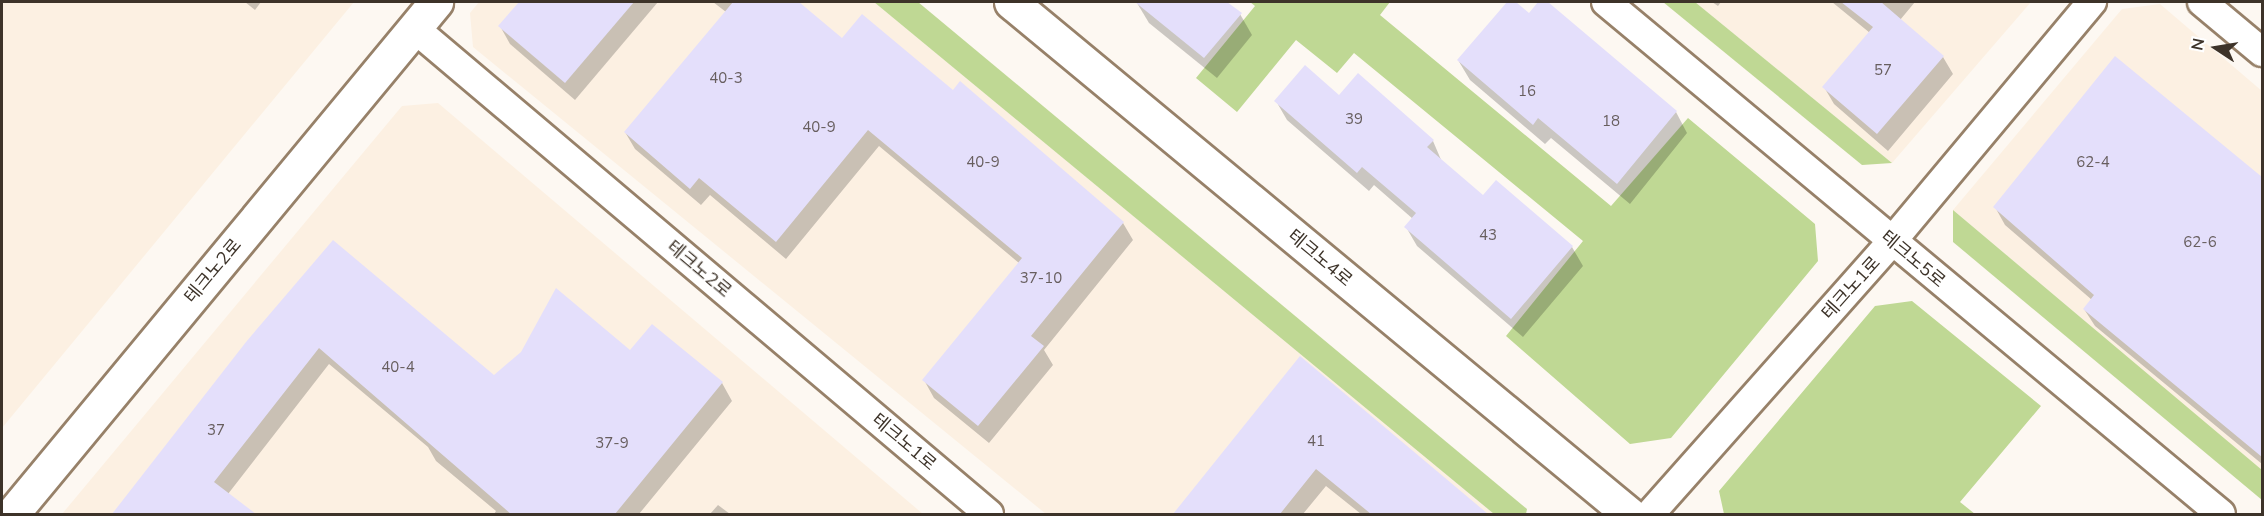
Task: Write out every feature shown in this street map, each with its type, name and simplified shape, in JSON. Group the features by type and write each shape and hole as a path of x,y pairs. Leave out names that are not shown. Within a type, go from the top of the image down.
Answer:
{"main road":[{"name":"테크노2로","path":"12,514 436,2"},
{"name":"테크노4로","path":"1011,2 1629,514"}],"street":[{"name":"테크노5로","path":"1606,2 2221,514"},
{"name":"테크노1로","path":"1650,514 1892,241 2092,2"},
{"path":"2202,2 2262,52"},
{"name":"테크노2로","path":"414,28 819,370"},
{"name":"테크노1로","path":"819,370 989,514"}],"shaded area":[{"path":"2,2 354,2 2,428"},
{"path":"479,2 874,2 1494,514 1046,514 473,47 470,13"},
{"path":"1695,2 2031,2 1892,163"},
{"path":"2160,4 2262,91 2262,470 1953,210 2122,9"},
{"path":"438,103 923,514 62,514 402,106"}],"green space":[{"path":"874,2 918,2 1527,509 1526,514 1494,514"},
{"path":"1250,2 1390,2 1380,15 1611,206 1688,118 1815,224 1818,261 1671,438 1630,444 1506,336 1583,241 1354,53 1337,73 1296,40 1237,112 1196,78 1255,6"},
{"path":"1663,2 1695,2 1892,163 1862,165"},
{"path":"1953,210 2262,470 2262,500 1953,242"},
{"path":"1912,301 2041,406 1960,502 1975,514 1724,514 1719,491 1875,306"}],"building":[{"path":"519,2 634,2 565,83 498,26"},
{"path":"733,2 799,2 842,38 862,14 953,90 960,81 1124,222 1031,336 1044,346 978,426 922,380 1022,258 868,130 776,242 699,178 690,189 624,132"},
{"path":"1135,2 1227,2 1242,13 1204,58"},
{"path":"1507,2 1516,2 1529,13 1538,2 1548,2 1677,111 1617,184 1538,118 1533,125 1457,60"},
{"path":"1841,2 1881,2 1944,56 1877,134 1822,87 1873,27"},
{"path":"2115,56 2262,177 2262,457 2083,309 2094,295 1993,207"},
{"path":"1305,65 1339,95 1358,73 1434,140 1427,147 1483,195 1496,180 1573,246 1511,319 1404,227 1416,213 1362,167 1357,173 1274,101"},
{"path":"333,240 494,375 521,352 556,288 630,350 652,324 723,382 615,514 511,514 319,348 214,482 256,514 112,514 246,342"},
{"path":"1300,356 1488,514 1371,514 1316,469 1280,514 1173,514"}]}
